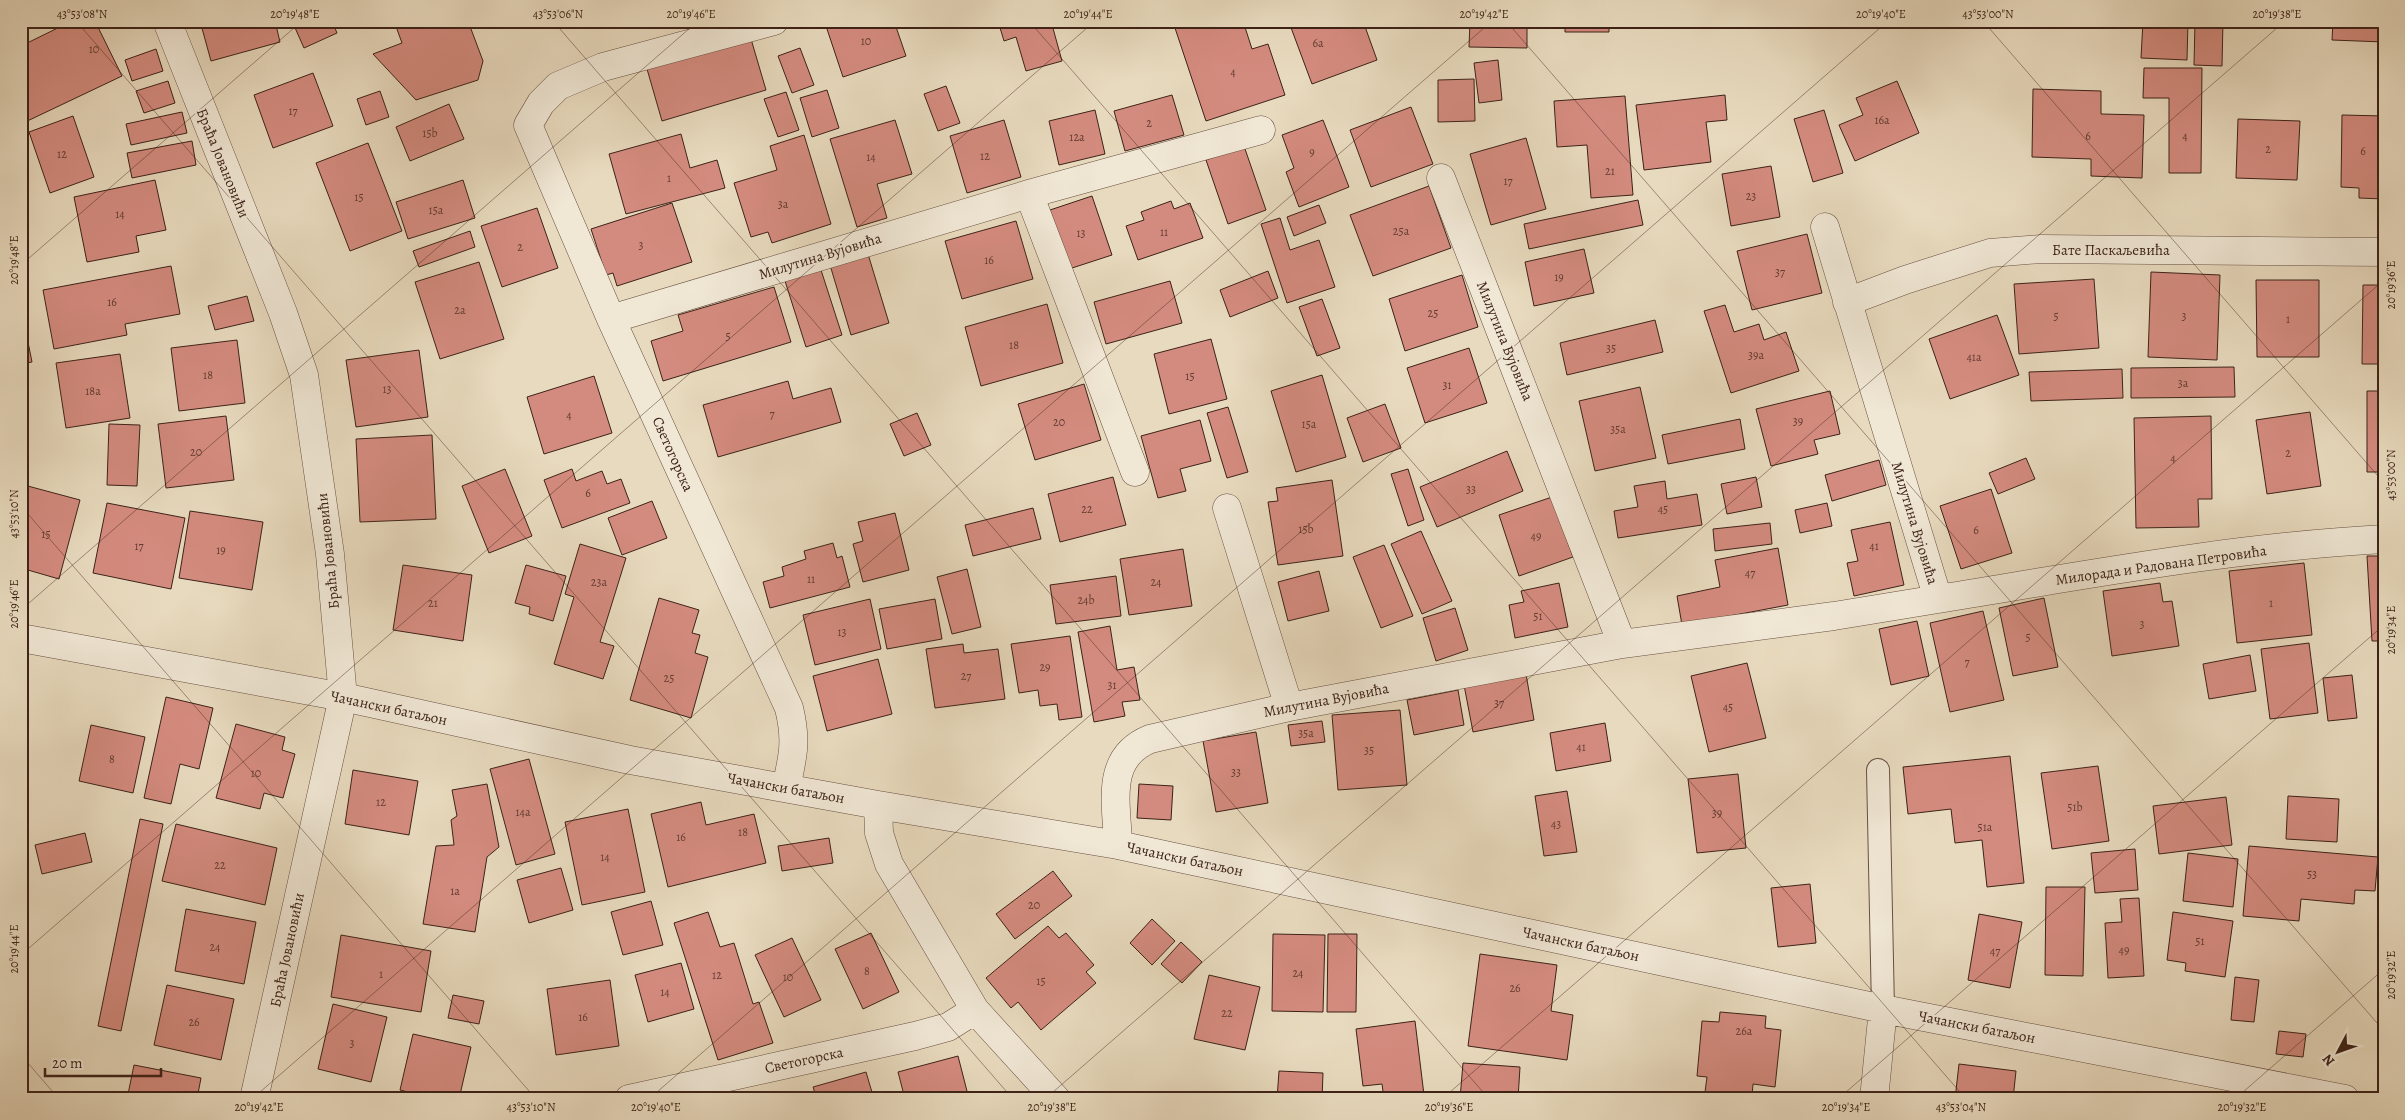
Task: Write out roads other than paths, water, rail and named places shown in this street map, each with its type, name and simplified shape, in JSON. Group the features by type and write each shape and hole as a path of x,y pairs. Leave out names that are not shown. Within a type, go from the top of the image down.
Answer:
{"street":[{"name":"Браћа Јовановићи","path":"167,21 283,313 304,375 330,554 343,698 254,1099"},
{"name":"Светогорска","path":"774,21 603,67 586,74 558,86 540,103 528,125 611,319 789,708 795,733 794,754 786,788"},
{"name":"Милутина Вујовића","path":"611,319 1029,194 1261,130"},
{"name":"Милутина Вујовића","path":"1441,178 1622,644"},
{"path":"1029,194 1135,472"},
{"name":"Милутина Вујовића","path":"1118,845 1116,776 1126,754 1137,744 1150,739 1289,707 1622,644 1834,616 1938,599 1825,227"},
{"name":"Бате Паскаљевића","path":"1848,302 1905,280 1990,253 2041,249 2384,252"},
{"path":"1226,508 1289,707"},
{"name":"Милорада и Радована Петровића","path":"1938,599 2110,571 2323,542 2384,539"},
{"name":"Чачански батаљон","path":"21,638 343,698 630,760 878,805 1118,845 1883,1008 2345,1099"},
{"path":"878,805 879,833 889,864 975,1010 1056,1099"},
{"path":"1874,1099 1883,1008"},
{"name":"Светогорска","path":"629,1099 915,1036 948,1027 975,1010"}],"lane":[{"path":"1878,770 1883,1008"}]}
